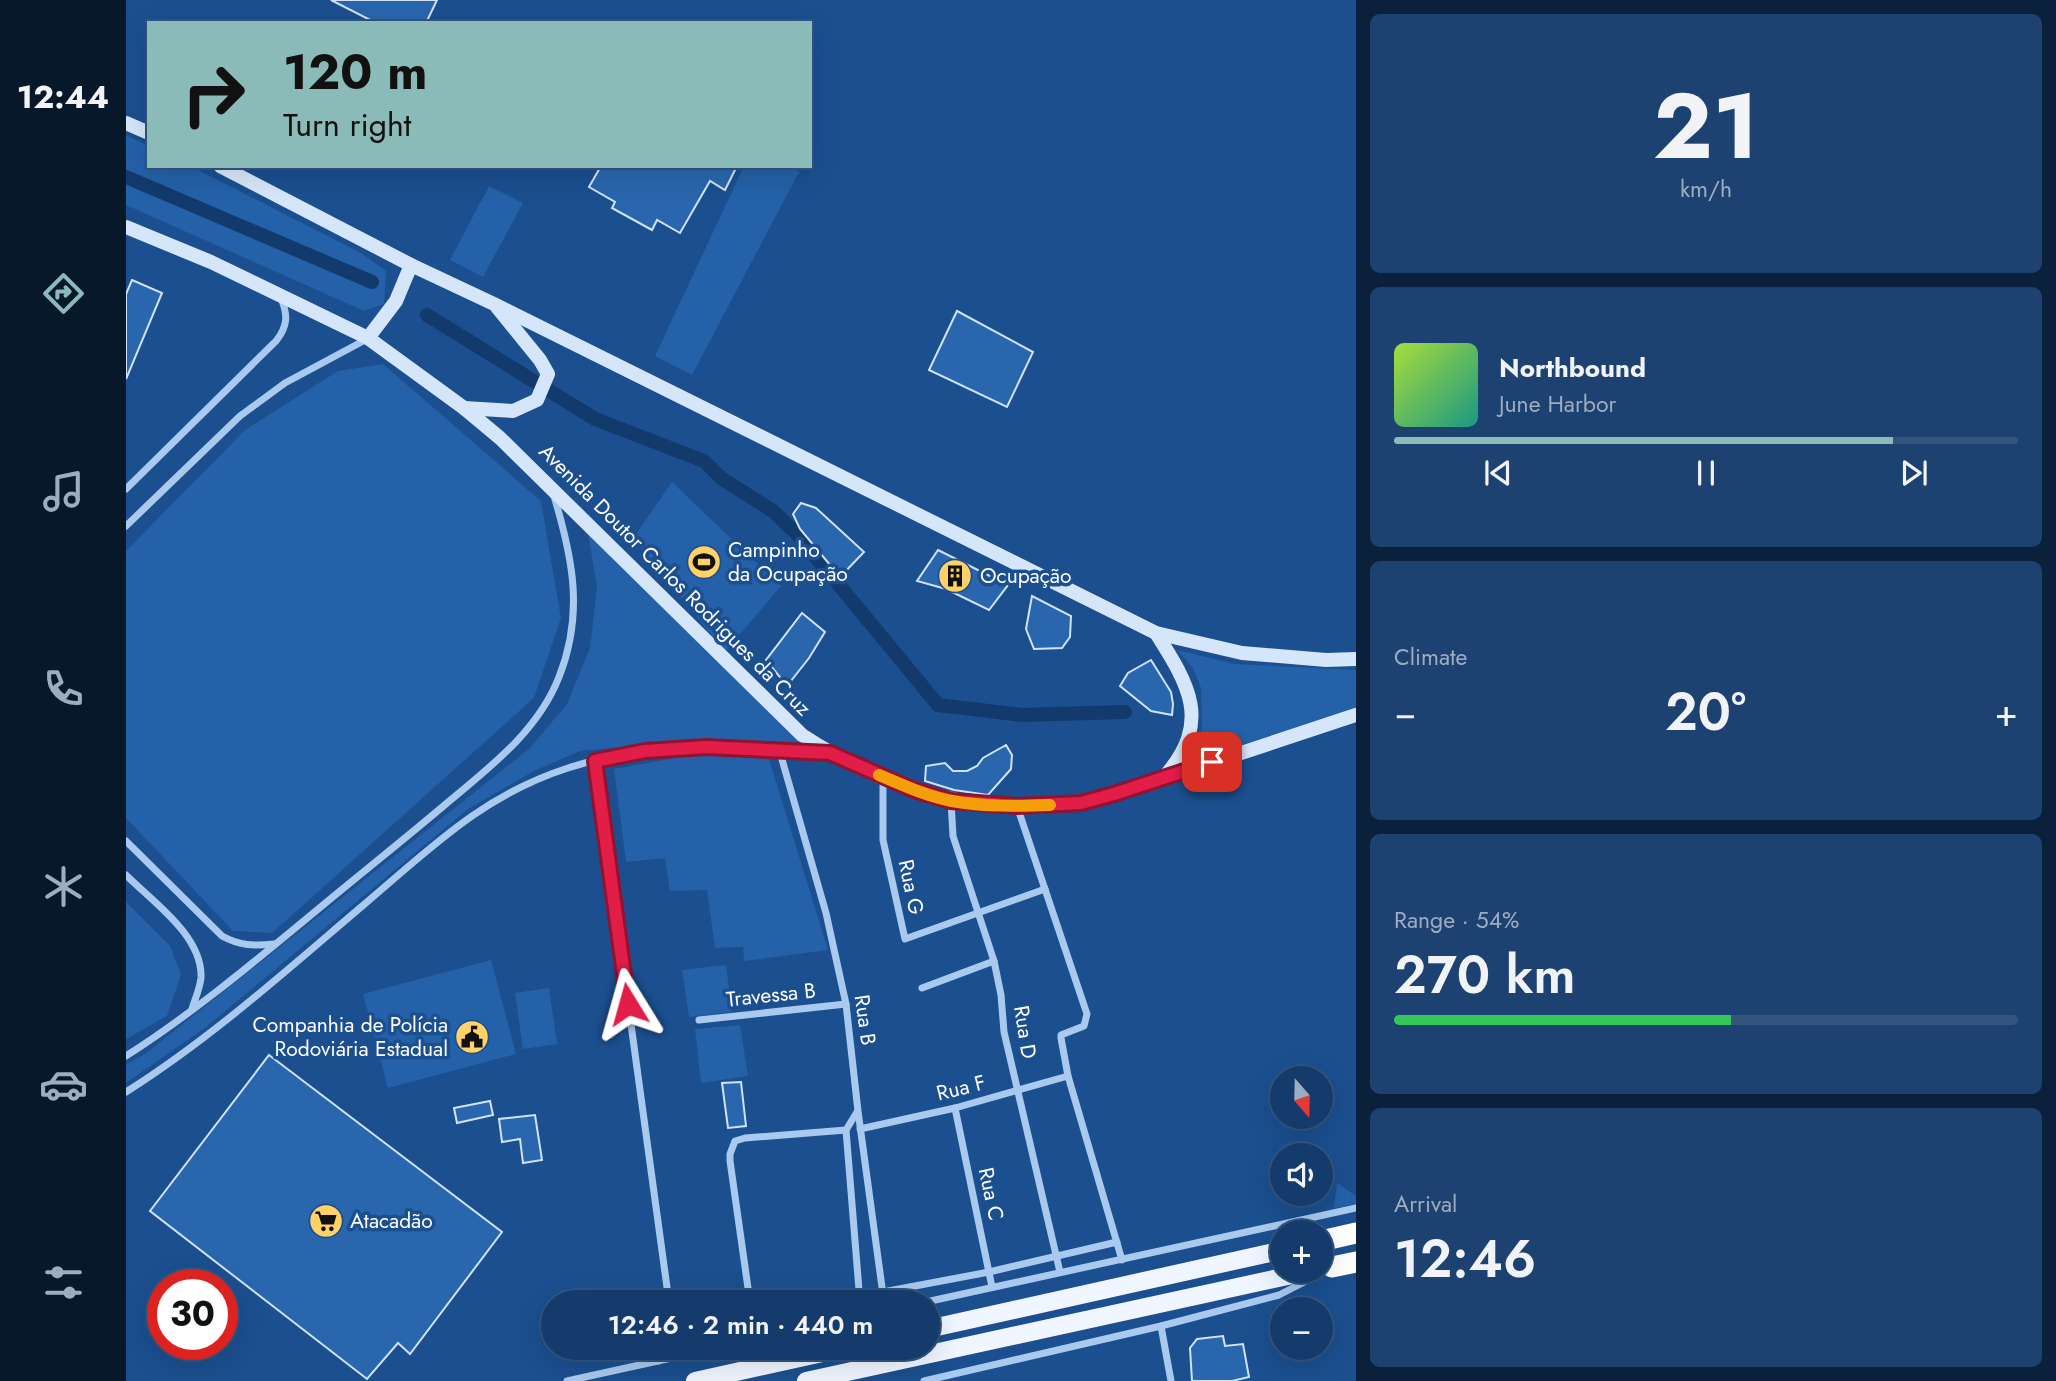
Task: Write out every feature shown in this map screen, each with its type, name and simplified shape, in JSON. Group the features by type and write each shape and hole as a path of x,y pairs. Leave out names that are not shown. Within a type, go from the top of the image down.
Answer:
{"highway":[{"path":"1333,1238 1356,1233"},
{"path":"1333,1267 1356,1262"}],"main road":[{"path":"126,123 147,132"},
{"path":"224,168 411,265 1156,633 1242,653 1326,660 1356,659"},
{"name":"Avenida Doutor Carlos Rodrigues da Cruz","path":"126,227 211,262 368,338 464,408 500,438 802,735 830,753 914,790 951,801 1017,806 1081,803 1356,715"},
{"path":"368,338 396,301 411,265"},
{"path":"464,408 513,411 537,400 548,374 540,360 494,304"},
{"path":"1156,633 1182,673 1190,696 1191,717 1185,747 1164,778"},
{"path":"940,1326 1270,1253"},
{"path":"806,1381 1270,1280"},
{"path":"695,1381 790,1360"}],"street":[{"path":"126,489 276,341 284,330 286,320 286,311 279,294"},
{"path":"126,526 240,416 285,383 368,338"},
{"path":"126,1056 275,944 497,761 545,705 569,649 575,607 568,540 552,488"},
{"path":"126,1092 162,1069 266,988 465,819 521,786 568,768 645,751 706,747 830,753"},
{"name":"Rua B","path":"779,749 826,913 846,1004 883,1290"},
{"path":"595,761 666,1290"},
{"name":"Rua G","path":"883,777 883,840 904,938 1045,889"},
{"name":"Rua D","path":"951,801 953,836 994,961 1001,995 1002,1021 1060,1272"},
{"path":"1017,806 1087,1017 1084,1026 1060,1036 1068,1076 1122,1259"},
{"path":"126,841 222,936 235,944 247,946 275,944"},
{"path":"126,875 186,933 195,948 200,962 201,979 192,1009"},
{"path":"922,988 994,961"},
{"name":"Travessa B","path":"699,1020 846,1004"},
{"name":"Rua F","path":"860,1129 1018,1092 1068,1076"},
{"name":"Rua C","path":"955,1108 992,1287"},
{"path":"858,1111 846,1130 859,1290"},
{"path":"748,1290 730,1161 735,1141 846,1130"},
{"path":"940,1299 1356,1208"},
{"path":"894,1290 989,1272 1117,1242"},
{"path":"924,1381 1161,1326 1279,1294 1304,1283"},
{"path":"1161,1326 1171,1381"},
{"path":"567,1381 662,1360"}],"shaded area":[{"path":"126,135 147,145 147,168 194,168 361,253 386,271 384,304 364,311 126,205"},
{"path":"743,168 792,168 799,172 692,375 655,356"},
{"path":"489,186 523,203 483,277 450,260"},
{"path":"383,364 541,501 561,618 534,698 272,933 233,931 126,818 126,551 245,430 338,371"},
{"name":"Campinho da Ocupação","path":"672,482 781,586 725,652 633,538"},
{"path":"587,527 803,742 694,740 580,751 534,771 468,809 206,1027 126,1083 126,1064 145,1054 529,749 567,704 590,648 597,587"},
{"path":"1177,650 1235,664 1356,670 1356,716 1177,775 1193,755 1202,728 1201,688 1193,668"},
{"path":"698,754 769,759 828,950 744,961 743,947 715,948 707,890 670,891 665,858 626,862 614,769"},
{"path":"126,902 170,946 181,975 167,1016 126,1039"},
{"path":"491,960 516,1054 388,1088 363,994"},
{"path":"726,965 732,1012 689,1017 682,970"},
{"path":"549,988 557,1044 523,1049 515,993"},
{"path":"740,1025 748,1076 701,1083 695,1029"},
{"path":"1337,1183 1356,1196 1356,1204 1334,1208"}],"building":[{"path":"331,0 437,0 427,21 372,21"},
{"path":"600,168 736,168 725,190 710,181 680,233 657,220 652,230 612,208 615,202 589,187"},
{"path":"132,280 162,293 126,379 126,294"},
{"path":"957,311 1033,352 1007,407 929,370"},
{"path":"801,503 816,508 864,552 840,577 800,529 793,514"},
{"name":"Ocupação","path":"938,550 1008,585 989,610 946,589 917,581"},
{"name":"Ocupação","path":"1032,596 1071,616 1070,637 1062,648 1034,649 1026,629"},
{"path":"802,613 825,632 787,686 766,660"},
{"path":"1151,660 1171,692 1172,715 1151,711 1120,686 1128,673"},
{"path":"1006,745 1012,755 1011,769 988,795 954,790 925,781 926,766 945,763 953,771 967,771"},
{"name":"Atacadão","path":"269,1055 502,1232 410,1354 398,1343 367,1379 238,1279 238,1269 225,1269 150,1211"},
{"path":"741,1082 746,1126 728,1128 722,1083"},
{"path":"490,1101 493,1115 457,1123 454,1108"},
{"path":"535,1115 542,1160 523,1163 520,1139 502,1142 499,1119"},
{"path":"1223,1336 1225,1346 1243,1344 1249,1377 1232,1381 1192,1381 1190,1348 1197,1339"}],"waterway":[{"path":"126,177 372,282"},
{"path":"427,315 595,419 704,461 721,478 773,511 796,533 938,705 1022,715 1125,712"}],"slow traffic":[{"path":"879,775 914,790 951,801 1017,806 1050,805"}],"place":[{"name":"Campinho da Ocupação","path":"704,562"},
{"name":"Ocupação","path":"955,576"},
{"name":"Companhia de Polícia Rodoviária Estadual","path":"472,1037"},
{"name":"Atacadão","path":"326,1221"}],"route":[{"path":"628,1004 595,761 645,751 706,747 830,753 914,790 951,801 1017,806 1081,803 1212,762"}]}
